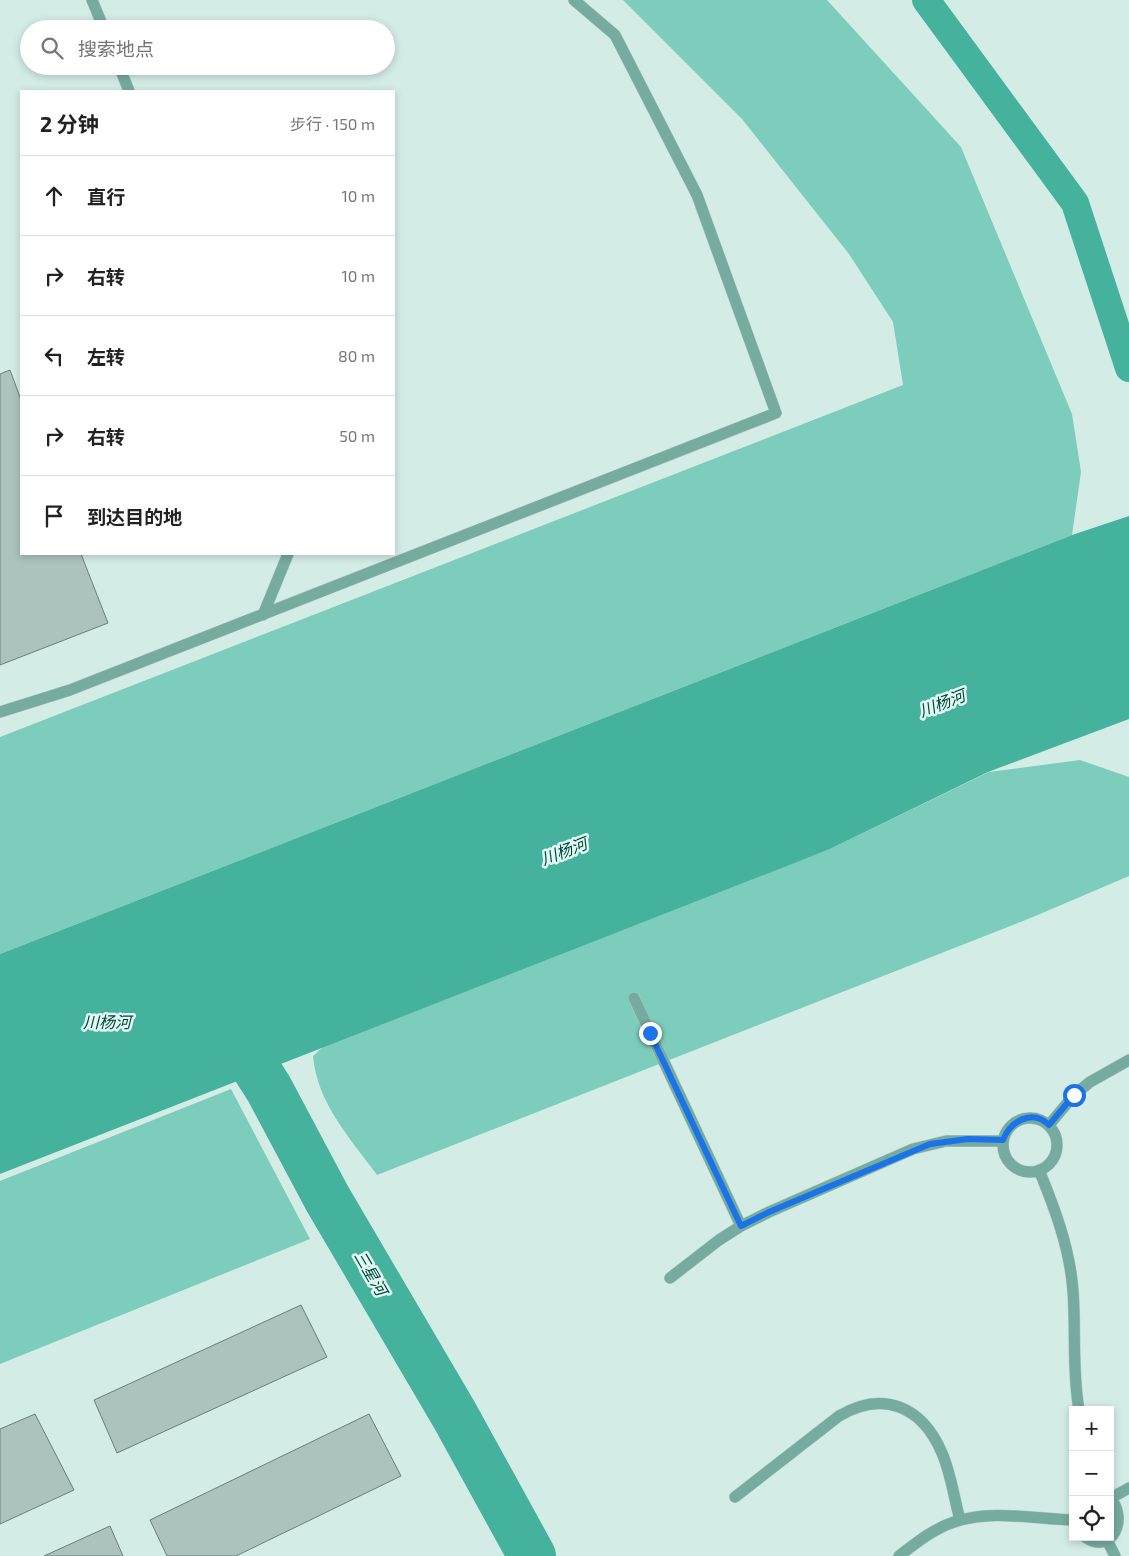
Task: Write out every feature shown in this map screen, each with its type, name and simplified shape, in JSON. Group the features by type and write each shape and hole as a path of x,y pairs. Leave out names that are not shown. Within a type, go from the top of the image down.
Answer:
{"lane":[{"path":"92,0 100,20"},
{"path":"0,712 70,690 776,413 697,195 616,35 574,0"},
{"path":"123,75 129,90"},
{"path":"263,615 288,555"},
{"path":"634,998 741,1226"},
{"path":"1049,1125 1074,1095 1090,1082 1129,1060"},
{"path":"1024,1118 1035,1118 1049,1125 1057,1139 1057,1150 1054,1160 1046,1168 1039,1170 1026,1172 1015,1168 1003,1152 1003,1140 1014,1122 1024,1118"},
{"path":"670,1278 719,1240 741,1226 769,1212 930,1144 968,1139 1003,1140"},
{"path":"1039,1170 1060,1227 1070,1262 1073,1290 1074,1373 1078,1406"},
{"path":"735,1497 839,1416 852,1408 879,1402 909,1411 934,1438 948,1471 960,1520"},
{"path":"1114,1496 1129,1488"},
{"path":"1094,1541 1099,1543 1108,1542 1116,1537 1127,1520 1118,1503 1114,1500"},
{"path":"898,1556 937,1529 960,1520 998,1516 1069,1520"},
{"path":"1108,1542 1115,1556"}],"shaded area":[{"path":"623,0 827,0 961,147 1072,414 1081,472 1072,535 0,954 0,737 903,385 893,322 849,254 742,119"},
{"path":"1080,760 1129,777 1129,876 1033,917 377,1175 328,1105 316,1073 313,1056 330,1041 830,849 989,772"},
{"path":"231,1089 310,1239 0,1364 0,1181"}],"water":[{"name":"川杨河","path":"1129,516 1129,719 988,772 830,849 0,1174 0,954 1072,535"}],"building":[{"path":"10,370 20,397 20,555 81,555 108,623 0,665 0,374"},
{"path":"301,1305 327,1357 117,1453 94,1400"},
{"path":"35,1414 74,1490 0,1524 0,1429"},
{"path":"369,1414 401,1476 236,1556 167,1556 150,1520"},
{"path":"110,1526 123,1556 44,1556"}],"waterway":[{"path":"926,0 1075,203 1129,368"},
{"name":"三星河","path":"223,1017 269,1089 327,1198 455,1416 532,1556"}],"route":[{"path":"650,1033 741,1226 914,1149 946,1141 968,1139 1003,1140 1014,1122 1024,1118 1035,1118 1049,1125 1074,1095"}]}
